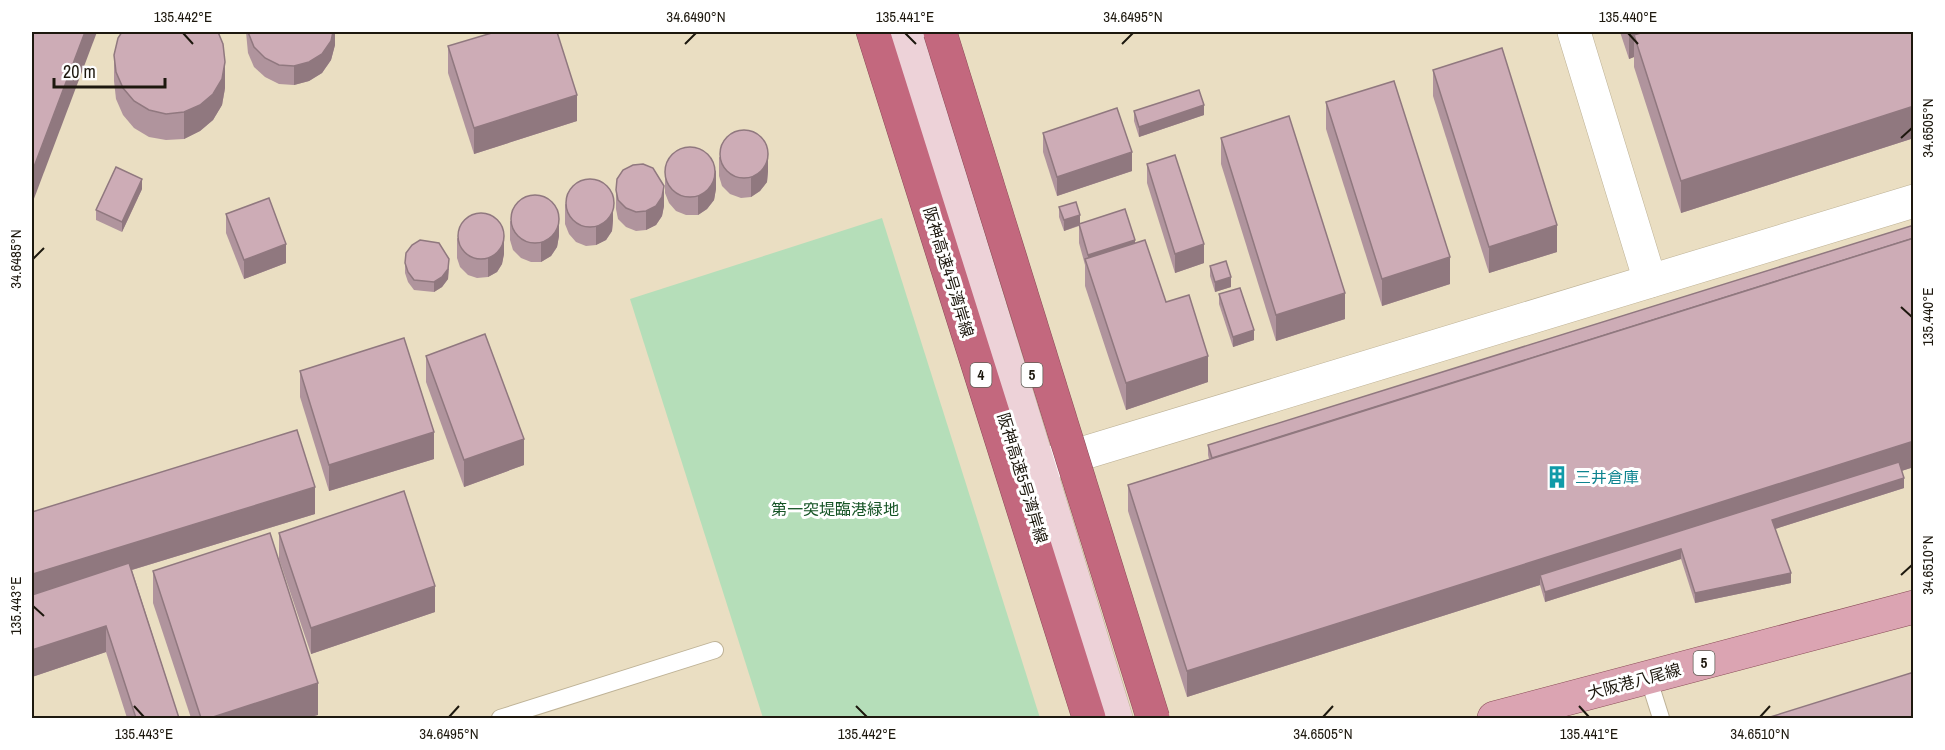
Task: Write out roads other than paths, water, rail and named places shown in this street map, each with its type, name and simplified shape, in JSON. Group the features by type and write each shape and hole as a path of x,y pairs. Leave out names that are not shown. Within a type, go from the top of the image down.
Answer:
{"highway":[{"name":"阪神高速4号湾岸線","path":"873,32 1089,718"},
{"name":"阪神高速5号湾岸線","path":"883,32 1098,718"},
{"name":"5","path":"925,32 1139,718"},
{"path":"940,32 1153,718"}],"main road":[{"name":"大阪港八尾線","path":"1494,718 1914,607"}],"street":[{"path":"906,32 1041,466 1116,718"},
{"path":"1574,32 1650,282"},
{"path":"1041,466 1914,201"}],"lane":[{"path":"500,718 715,650"},
{"path":"1648,677 1661,718"}],"place":[{"name":"三井倉庫","path":"1557,477"}],"park label":[{"name":"第一突堤臨港緑地","path":"835,509"}]}
